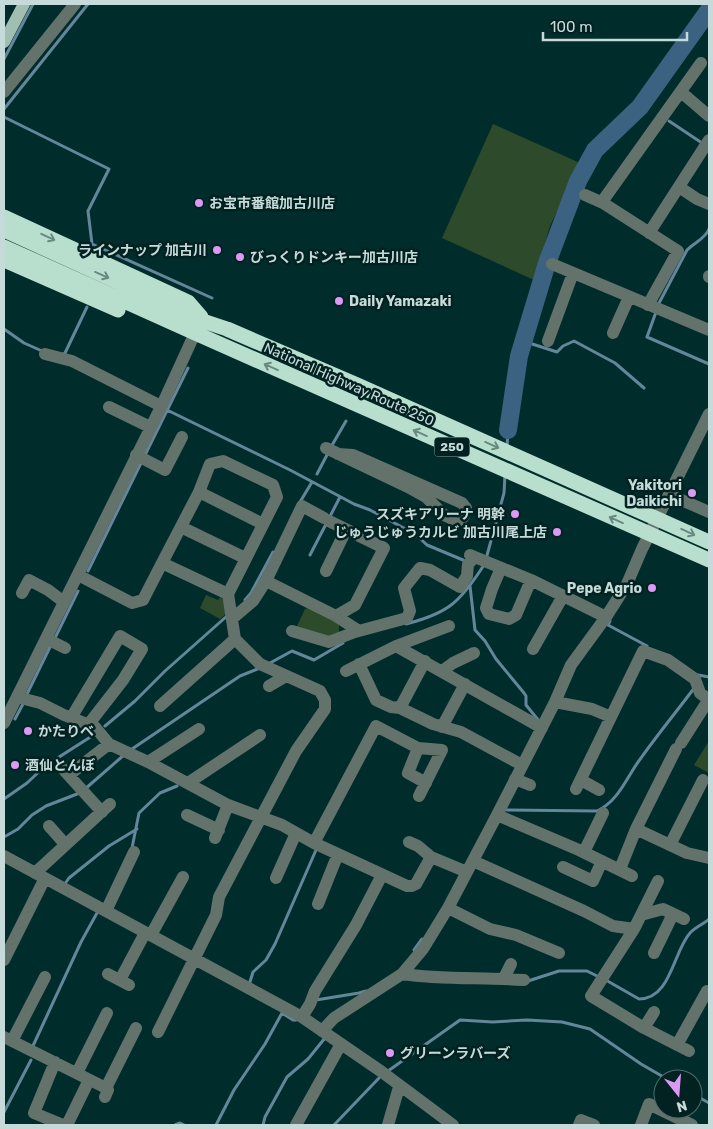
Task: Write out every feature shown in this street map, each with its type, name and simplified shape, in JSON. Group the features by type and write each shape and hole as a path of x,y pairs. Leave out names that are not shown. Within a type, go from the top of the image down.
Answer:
{"highway":[{"name":"250","path":"4,217 188,302 206,322"},
{"name":"National Highway Route 250","path":"5,239 227,329 349,381 709,542"},
{"name":"National Highway Route 250","path":"5,239 194,333 709,560"},
{"name":"250","path":"4,260 170,332 194,333"}],"main road":[{"path":"4,42 8,25 24,4"}],"street":[{"path":"4,92 75,4"},
{"path":"603,204 604,199 701,63"},
{"path":"681,92 709,116"},
{"path":"649,233 709,140"},
{"path":"679,187 697,199 709,204"},
{"path":"585,195 603,204 678,251 648,305"},
{"path":"552,264 709,330"},
{"path":"548,341 573,273"},
{"path":"613,333 630,297"},
{"path":"4,723 22,699 54,643 64,602 142,458 150,427 194,333 206,322"},
{"path":"45,354 72,361 161,406"},
{"path":"109,407 150,427"},
{"path":"322,1031 334,1018 402,974 423,949 448,908 497,816 555,702 571,665 627,584 709,414"},
{"path":"142,458 165,470 182,437"},
{"path":"326,448 338,454 426,497 444,515 455,520 461,520 464,516 466,508 462,503 361,458 338,454"},
{"path":"78,575 132,603 143,600 199,492 210,464 223,461 273,485 277,497 228,594 235,639 260,664 320,691 325,700 325,709 296,752 219,897 216,915 158,1032"},
{"path":"199,492 263,524"},
{"path":"670,495 709,512"},
{"path":"232,614 253,601 266,581 302,506 321,514 346,530 384,548 355,605 336,616"},
{"path":"181,527 245,558"},
{"path":"326,571 346,530"},
{"path":"299,637 329,642 359,631 407,618 410,611 404,588 420,568 430,570 460,587 467,576 468,564 479,559 531,580 606,617"},
{"path":"162,563 228,594"},
{"path":"501,568 486,608 489,614 509,619 516,615 531,580"},
{"path":"22,593 29,580 48,590 64,602"},
{"path":"266,581 336,616 359,631"},
{"path":"533,649 563,596"},
{"path":"346,671 396,646 449,626"},
{"path":"71,718 120,636 142,650 123,680 88,725"},
{"path":"160,706 235,639"},
{"path":"396,646 542,728"},
{"path":"599,790 578,784 643,651 668,660 695,679 700,693 709,700 678,746 636,829 620,869"},
{"path":"442,671 453,663 474,653"},
{"path":"400,708 425,661"},
{"path":"359,664 376,700"},
{"path":"269,686 286,676"},
{"path":"442,727 465,684"},
{"path":"22,699 40,703 95,727 109,744 148,762 228,805 282,825 314,843 382,875 412,886 416,884 431,857"},
{"path":"362,699 376,700 391,707 400,708 432,724 461,732 522,765"},
{"path":"555,702 592,709 611,717"},
{"path":"314,843 376,726 418,748 442,750 419,796"},
{"path":"148,762 199,729"},
{"path":"188,783 246,749 260,734"},
{"path":"4,960 40,876 65,844 106,808 65,771 109,744"},
{"path":"418,748 408,773 426,783"},
{"path":"515,780 530,785"},
{"path":"670,845 698,798 703,780"},
{"path":"187,815 217,834 228,805"},
{"path":"584,852 603,813"},
{"path":"497,816 584,852 632,876"},
{"path":"49,826 65,844"},
{"path":"636,829 687,853 709,858"},
{"path":"276,870 296,833"},
{"path":"417,843 431,857 470,867 584,910 613,926 634,929"},
{"path":"106,911 134,852"},
{"path":"318,904 318,890 338,854"},
{"path":"4,856 302,1017 382,1072 453,1125"},
{"path":"563,867 593,881 602,861"},
{"path":"302,1017 315,991 356,925 382,875"},
{"path":"108,974 125,982 148,934 182,876"},
{"path":"658,881 634,929 591,996 644,1028 683,1048 707,992"},
{"path":"448,908 490,929 516,935 559,952"},
{"path":"641,915 663,909 679,917 654,953"},
{"path":"504,978 512,964"},
{"path":"402,974 425,977 524,980"},
{"path":"45,978 8,1039 77,1073 105,1092 125,1041 136,1028"},
{"path":"644,1028 654,1012"},
{"path":"77,1073 107,1014"},
{"path":"296,1125 341,1044"},
{"path":"55,1062 34,1113 65,1125 89,1080"},
{"path":"388,1125 399,1086"},
{"path":"641,1125 649,1104 692,1125"},
{"path":"579,1125 581,1120 594,1125"}],"green space":[{"path":"493,124 580,163 550,226 534,280 442,238"},
{"path":"206,595 218,600 220,597 222,598 227,613 220,619 200,608"},
{"path":"309,608 339,623 339,634 330,639 296,628 305,609"},
{"path":"709,741 709,773 694,765"}],"waterway":[{"path":"4,59 33,4"},
{"path":"4,109 88,4"},
{"path":"508,430 519,356 547,263 578,181 595,150 640,107 709,10"},
{"path":"4,117 109,169 88,211 92,244 212,298"},
{"path":"669,121 702,143"},
{"path":"658,305 687,250 702,238 709,229"},
{"path":"63,354 87,307"},
{"path":"656,312 647,337 709,364"},
{"path":"4,329 24,343 42,351"},
{"path":"523,341 557,352 563,346 574,341 615,363 644,388"},
{"path":"144,457 188,368"},
{"path":"167,410 290,470 354,504 370,510 415,534 427,545 463,560"},
{"path":"331,447 346,421"},
{"path":"507,447 508,430"},
{"path":"317,474 328,453"},
{"path":"88,571 141,463"},
{"path":"486,559 504,493 505,475"},
{"path":"300,502 312,482"},
{"path":"310,555 340,497"},
{"path":"245,600 251,593 273,552"},
{"path":"406,624 433,615 452,604 468,588 484,565"},
{"path":"470,586 475,630 524,693 526,705 539,721"},
{"path":"54,640 78,591"},
{"path":"105,726 135,701 165,671 227,616"},
{"path":"610,621 608,625 647,646"},
{"path":"270,663 292,651 314,660 343,643"},
{"path":"26,696 51,645"},
{"path":"132,749 240,676 260,668"},
{"path":"698,675 709,677"},
{"path":"507,810 597,811 605,807 617,795 647,749 695,687"},
{"path":"15,719 24,702"},
{"path":"4,799 27,783 45,766 92,736"},
{"path":"85,789 124,755"},
{"path":"132,848 139,813 160,793 177,786"},
{"path":"4,837 18,829 32,815 46,806 77,794"},
{"path":"64,885 69,878 109,846 137,829"},
{"path":"249,985 253,972 266,960 275,944 316,850"},
{"path":"32,1048 81,942 97,913"},
{"path":"604,979 639,999 650,997 665,983 679,951 690,933 709,919"},
{"path":"414,950 422,939"},
{"path":"528,981 559,971 587,971 599,977"},
{"path":"316,1000 366,991"},
{"path":"216,1125 234,1090 265,1044 282,1013 296,1020"},
{"path":"388,1071 460,1020 562,1022 590,1029 653,1071"},
{"path":"263,1125 265,1117 287,1077 308,1059 325,1038"},
{"path":"4,1112 31,1060"},
{"path":"334,1125 379,1078"},
{"path":"703,1100 709,1103"},
{"path":"175,1125 180,1123 184,1125"}],"place":[{"name":"お宝市番館加古川店","path":"199,203"},
{"name":"ラインナップ 加古川","path":"217,250"},
{"name":"びっくりドンキー加古川店","path":"240,257"},
{"name":"Daily Yamazaki","path":"339,301"},
{"name":"Yakitori Daikichi","path":"692,493"},
{"name":"スズキアリーナ 明幹","path":"515,514"},
{"name":"じゅうじゅうカルビ 加古川尾上店","path":"557,532"},
{"name":"Pepe Agrio","path":"652,588"},
{"name":"かたりべ","path":"28,731"},
{"name":"酒仙とんぼ","path":"15,765"},
{"name":"グリーンラバーズ","path":"390,1053"}]}
